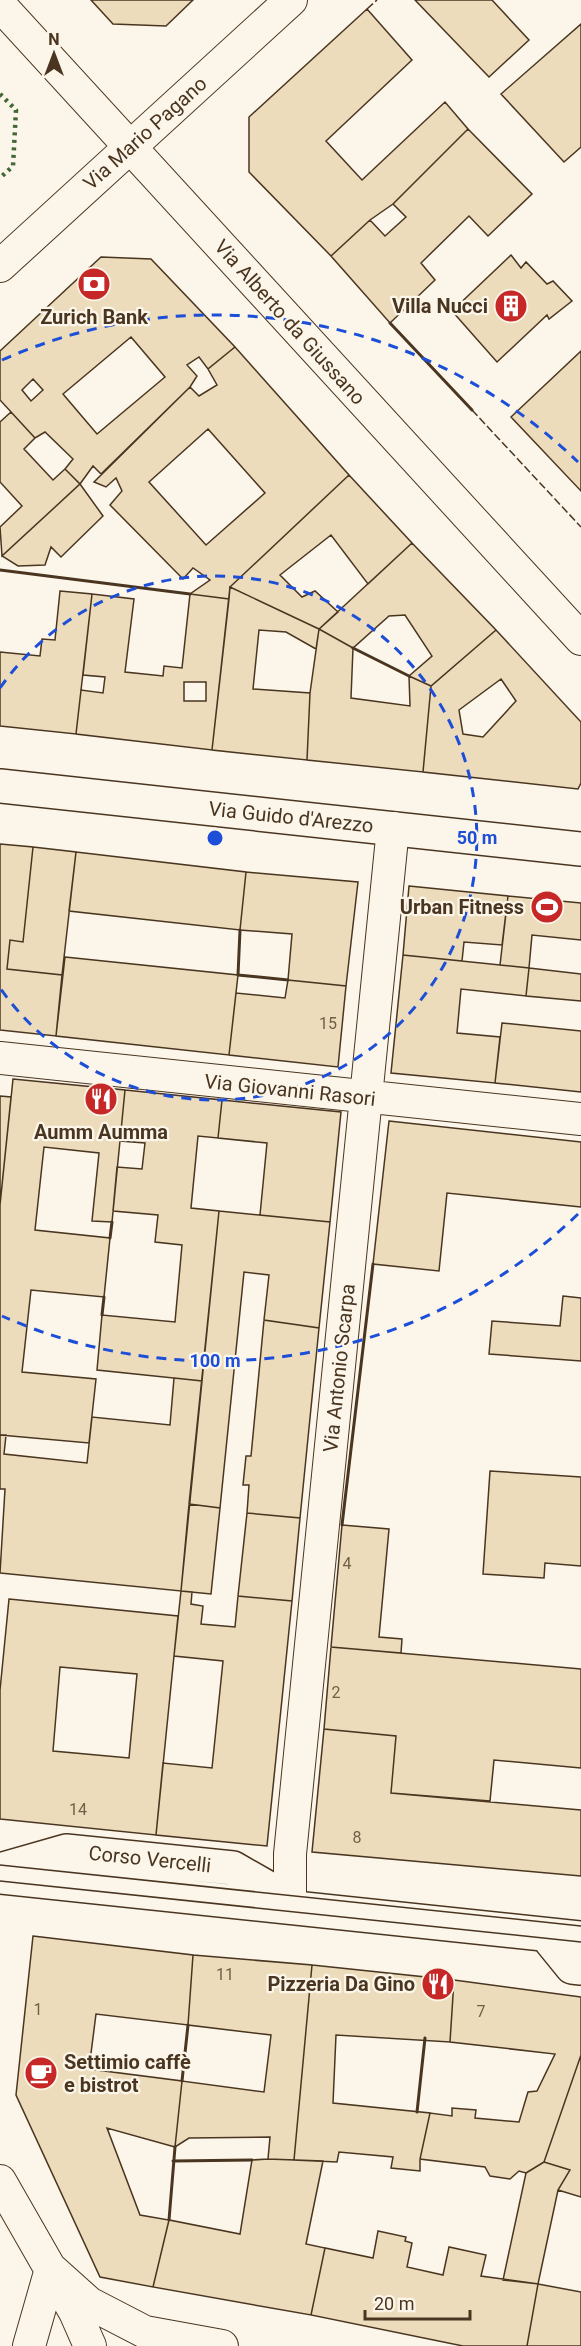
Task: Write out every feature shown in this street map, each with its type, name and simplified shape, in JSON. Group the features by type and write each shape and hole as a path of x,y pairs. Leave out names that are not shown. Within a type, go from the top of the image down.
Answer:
{"street":[{"name":"Via Mario Pagano","path":"0,266 291,0"},
{"name":"Via Alberto da Giussano","path":"0,5 581,639"},
{"name":"Via Guido d'Arezzo","path":"0,786 581,849"},
{"name":"Via Antonio Scarpa","path":"290,1907 290,1854 393,828"},
{"name":"Via Giovanni Rasori","path":"0,1058 365,1099 581,1119"},
{"name":"Corso Vercelli","path":"0,1870 66,1851 233,1868 275,1892 290,1907"},
{"name":"Corso Vercelli","path":"0,1877 581,1938"},
{"path":"546,1935 572,1967 581,1968"},
{"path":"0,2181 51,2269 90,2346"},
{"path":"51,2269 89,2303 140,2339 222,2346"},
{"path":"29,2346 51,2269"}],"building":[{"path":"91,0 193,0 166,26 113,24"},
{"path":"415,0 492,0 529,40 489,77"},
{"path":"367,9 412,60 326,141 362,180 445,102 468,129 393,204 370,220 331,256 249,172 249,117"},
{"path":"581,24 581,147 564,162 501,94"},
{"path":"468,129 532,194 488,236 469,216 421,263 435,280 390,323 331,256 370,220 385,236 406,217 393,204"},
{"name":"Villa Nucci","path":"511,255 521,268 526,262 547,284 553,281 572,301 549,319 547,315 497,362 452,311"},
{"path":"101,257 151,259 235,347 208,369 199,357 187,365 197,376 190,387 101,474 93,466 80,484 65,469 73,459 45,432 35,438 0,400 0,351","holes":["131,337 165,377 97,434 63,394","33,379 43,390 31,401 22,390"]},
{"path":"235,347 349,475 230,587 229,599 190,594 210,580 193,568 183,579 110,505 122,491 116,478 106,487 94,482 190,387 199,396 217,385 208,369","holes":["208,429 265,493 206,545 149,482"]},
{"path":"581,351 581,491 511,417"},
{"path":"11,412 35,438 24,449 53,480 65,469 80,484 2,556 0,527 22,506 0,482 0,422"},
{"path":"349,475 412,543 368,584 331,535 280,575 302,597 315,591 338,612 319,629 230,587"},
{"path":"80,484 103,516 61,557 51,547 45,565 18,566 2,556"},
{"path":"412,543 496,630 431,686 409,676 432,656 405,615 389,616 353,648 319,629"},
{"path":"230,587 319,629 316,649 286,632 259,630 253,689 310,693 307,760 212,750"},
{"path":"60,591 92,594 76,734 0,726 0,652 40,656 42,639 55,640"},
{"path":"92,594 134,599 125,672 163,676 164,666 182,668 190,594 229,599 212,750 76,734 81,690 103,693 105,677 83,675","holes":["184,682 206,682 206,701 184,701"]},
{"path":"319,629 353,648 351,698 410,706 409,676 431,686 423,772 307,760 310,693"},
{"path":"496,630 581,722 581,783 578,789 423,772 431,686","holes":["501,679 516,701 483,737 463,734 459,710"]},
{"path":"0,844 33,847 23,942 10,940 7,969 62,975 56,1036 0,1030"},
{"path":"33,847 76,852 62,975 7,969 10,940 23,942"},
{"path":"76,852 246,872 240,930 69,911"},
{"path":"246,872 358,882 346,986 288,980 292,934 240,930"},
{"path":"409,886 508,896 502,945 464,942 462,961 403,955"},
{"path":"508,896 581,903 581,940 532,935 529,968 500,965"},
{"path":"403,955 529,968 526,996 461,989 457,1033 500,1037 495,1083 391,1073"},
{"path":"65,957 238,975 229,1055 56,1036"},
{"path":"529,968 581,974 581,1001 526,996"},
{"path":"288,980 346,986 338,1067 229,1055 236,993 285,998"},
{"path":"502,1023 581,1031 581,1092 495,1083"},
{"path":"13,1079 125,1090 112,1222 92,1221 99,1153 44,1147 35,1230 110,1238 104,1297 31,1290 22,1372 96,1379 89,1443 0,1435 0,1205"},
{"path":"125,1090 222,1100 218,1138 198,1136 191,1208 219,1211 202,1381 97,1370 102,1315 175,1322 182,1245 155,1242 158,1215 113,1211 117,1167 142,1169 145,1143 120,1141"},
{"path":"0,1096 11,1097 0,1205"},
{"path":"222,1100 341,1112 330,1222 260,1215 267,1143 218,1138"},
{"path":"389,1121 581,1142 581,1207 447,1193 439,1271 373,1264"},
{"path":"219,1211 330,1222 319,1328 264,1320 269,1275 244,1272 220,1508 189,1504"},
{"path":"563,1296 581,1298 581,1361 489,1354 492,1321 560,1326"},
{"path":"264,1320 319,1328 300,1518 247,1513 249,1485 243,1485 246,1456 251,1456"},
{"path":"174,1378 202,1381 181,1591 0,1573 5,1489 0,1489 0,1435 6,1435 4,1454 87,1463 92,1417 170,1425"},
{"path":"490,1471 581,1477 581,1566 545,1563 544,1578 483,1574"},
{"path":"189,1504 220,1508 211,1594 181,1591"},
{"path":"247,1513 300,1518 292,1601 238,1596"},
{"path":"342,1525 389,1529 379,1637 402,1639 401,1653 331,1647"},
{"path":"181,1591 192,1592 191,1604 203,1606 201,1624 235,1627 238,1596 292,1601 267,1846 156,1835 163,1763 212,1768 223,1661 174,1656"},
{"path":"9,1599 178,1616 156,1835 0,1819 0,1690","holes":["60,1667 137,1674 129,1758 53,1751"]},
{"path":"331,1647 581,1669 581,1768 494,1760 490,1801 391,1793 396,1736 324,1729"},
{"path":"324,1729 396,1736 391,1793 581,1810 581,1876 312,1852"},
{"path":"33,1936 193,1955 188,2025 96,2014 89,2069 182,2081 175,2147 107,2128 140,2215 169,2220 153,2287 100,2277 16,2095"},
{"path":"193,1955 312,1965 294,2160 268,2159 270,2137 189,2138 175,2147 182,2081 264,2092 271,2035 188,2025"},
{"path":"312,1965 454,1980 450,2042 336,2035 333,2103 430,2113 420,2159 420,2171 391,2168 393,2157 339,2152 337,2162 294,2160"},
{"path":"454,1980 581,1997 581,2055 544,2162 526,2173 519,2171 510,2179 490,2176 485,2167 420,2159 430,2113 452,2116 452,2108 476,2110 475,2118 519,2122 528,2092 537,2091 555,2054 450,2042"},
{"path":"581,2055 581,2197 558,2190 570,2170 544,2162"},
{"path":"252,2160 323,2161 306,2244 325,2248 311,2315 153,2287 169,2220 240,2234"},
{"path":"544,2162 570,2170 558,2190 538,2284 503,2280 526,2173"},
{"path":"378,2231 406,2237 405,2241 412,2243 407,2267 443,2275 449,2247 486,2255 481,2276 538,2284 527,2346 463,2346 311,2315 325,2248 373,2258"},
{"path":"538,2284 581,2292 581,2346 527,2346"}],"tram line":[{"path":"0,1865 581,1926"},
{"path":"0,1881 581,1942"}],"hedge":[{"path":"0,94 16,110 13,166 0,178"}],"fence":[{"path":"367,9 377,0"},
{"path":"472,410 581,527"}],"wall":[{"path":"390,323 472,410"},
{"path":"0,570 190,594"},
{"path":"353,648 409,676"},
{"path":"240,930 238,975 288,980"},
{"path":"110,1238 112,1222"},
{"path":"342,1525 373,1264"},
{"path":"102,1315 104,1297"},
{"path":"182,2081 188,2025"},
{"path":"417,2112 425,2038"},
{"path":"169,2220 175,2147"},
{"path":"173,2161 252,2160"}],"place":[{"name":"Zurich Bank","path":"94,284"},
{"name":"Villa Nucci","path":"511,306"},
{"name":"Urban Fitness","path":"547,907"},
{"name":"Aumm Aumma","path":"101,1099"},
{"name":"Pizzeria Da Gino","path":"438,1984"},
{"name":"Settimio caffè e bistrot","path":"41,2073"}]}
